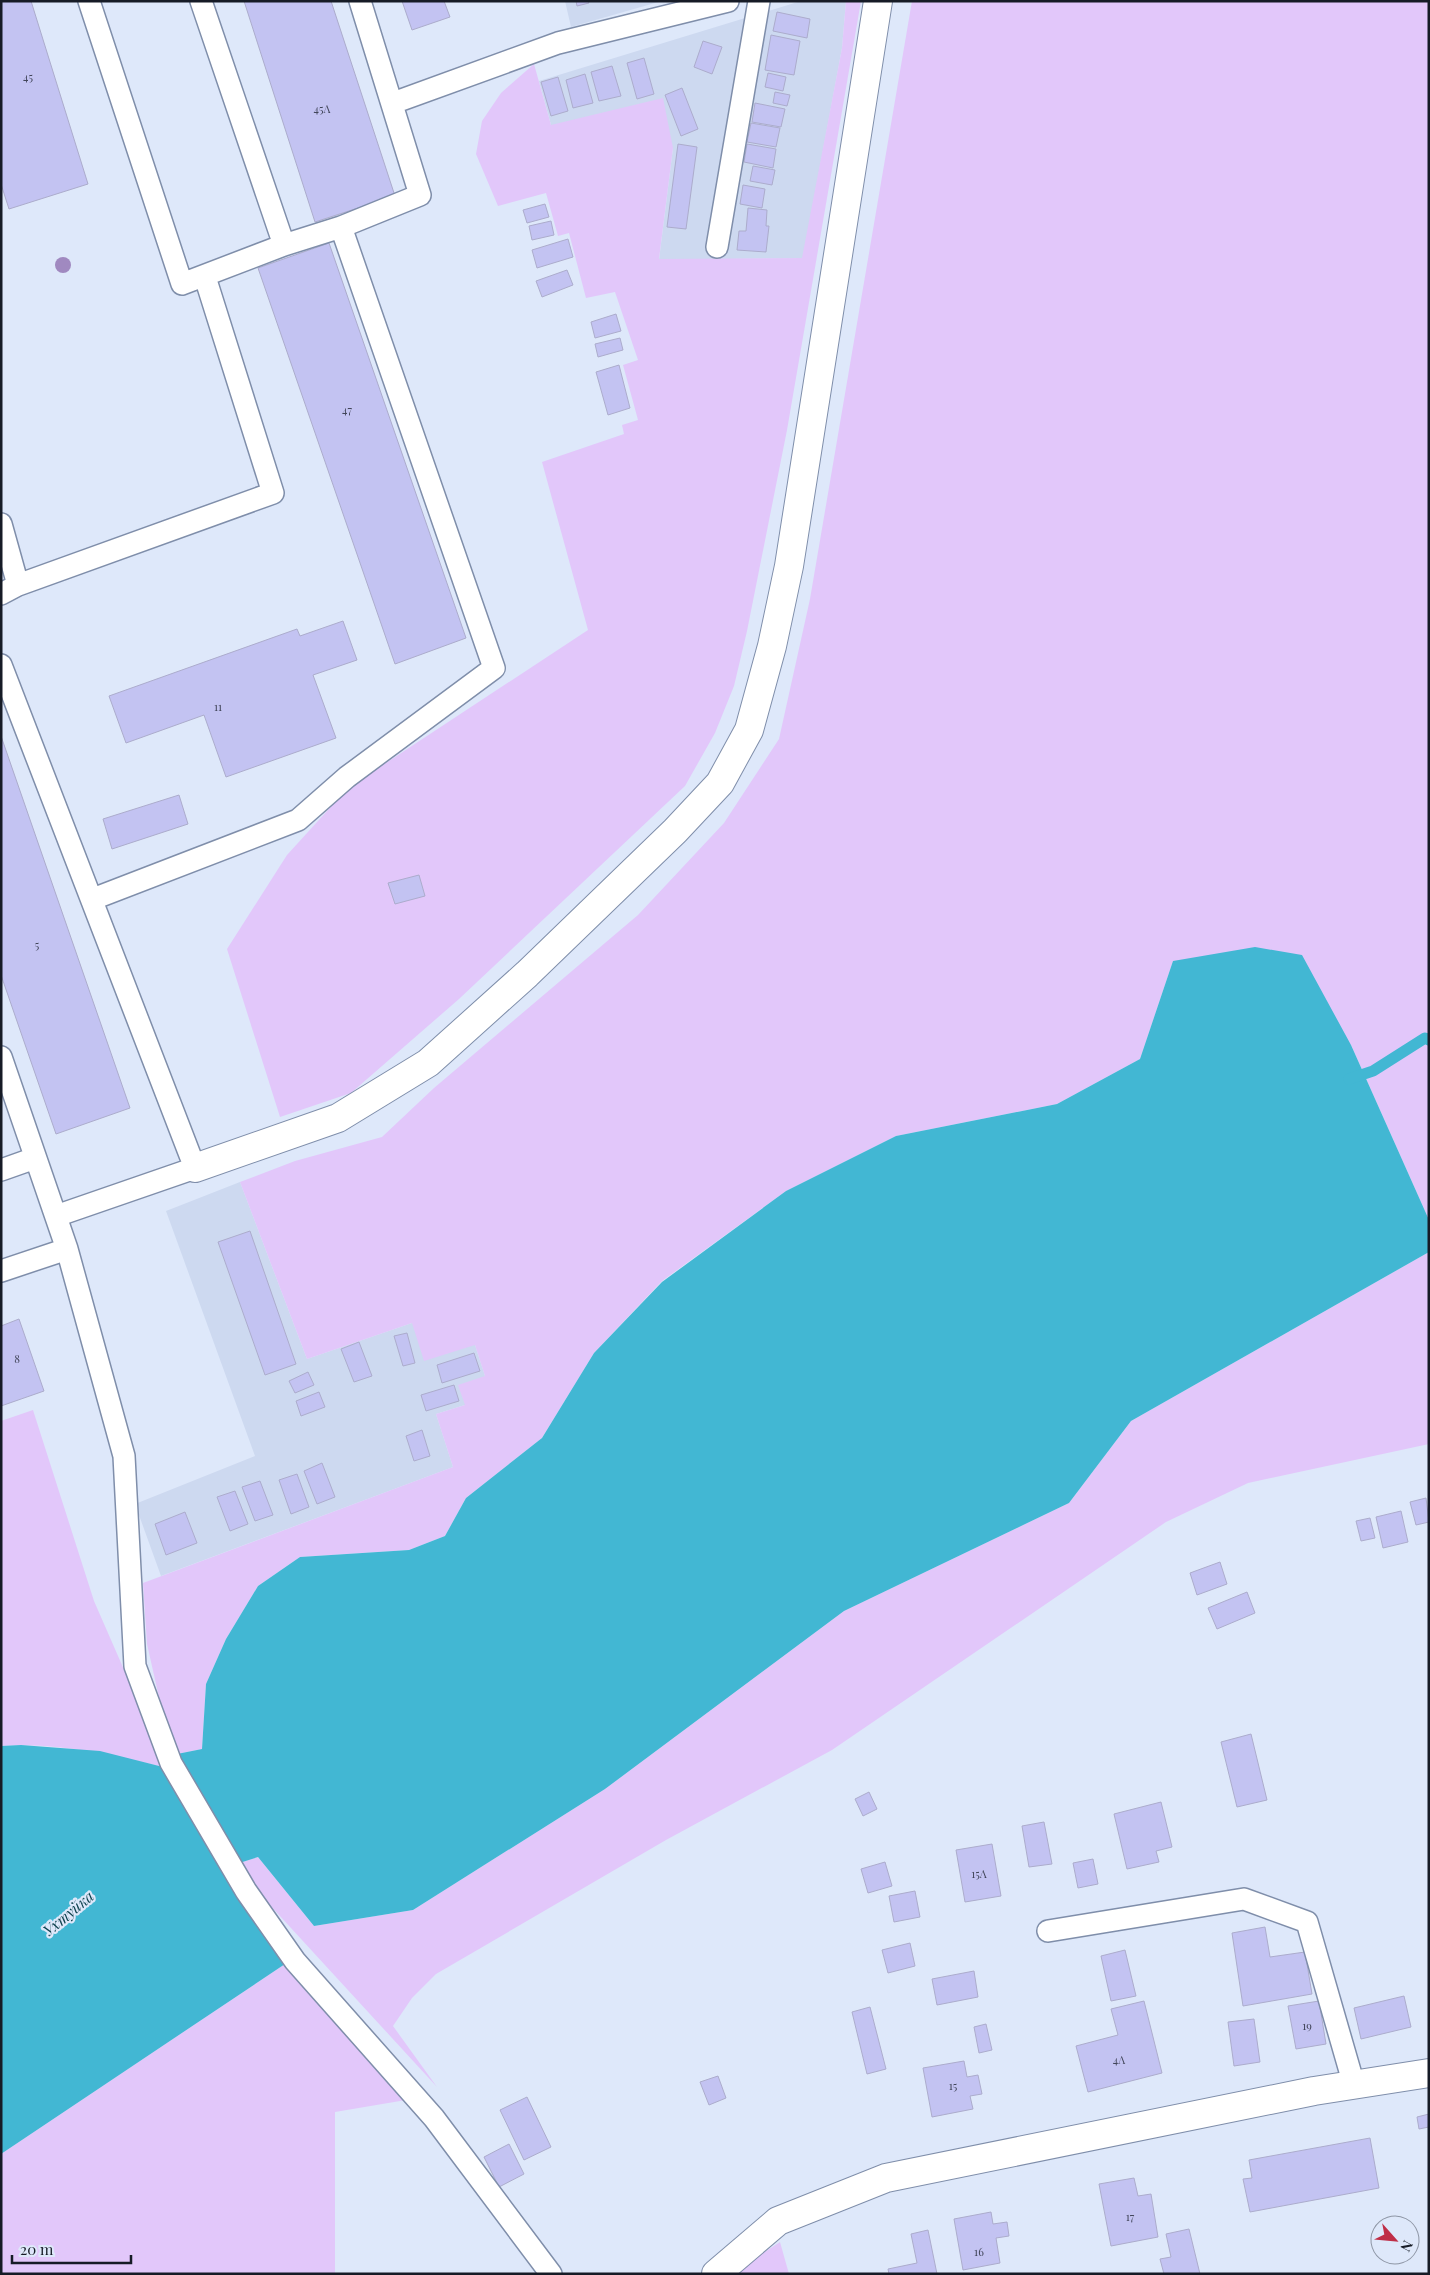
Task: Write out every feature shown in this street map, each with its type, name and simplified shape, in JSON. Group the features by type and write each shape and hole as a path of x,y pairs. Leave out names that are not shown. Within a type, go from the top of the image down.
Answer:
{"street":[{"path":"195,1168 338,1118 428,1062 527,974 675,831 720,783 749,730 772,646 790,566 878,1"},
{"path":"716,2274 778,2221 886,2178 1354,2084 1429,2073"}],"lane":[{"path":"90,1 182,284 205,277 284,245 341,227 420,195 360,1"},
{"path":"201,1 284,245"},
{"path":"393,103 558,43 728,1"},
{"path":"717,247 759,1"},
{"path":"93,898 298,820 347,776 494,668 341,227"},
{"path":"1,524 10,589 273,493 205,277"},
{"path":"1,665 93,898 195,1168 56,1216"},
{"path":"1,1057 67,1249 124,1456 135,1666 170,1763 246,1891 295,1961 434,2118 551,2274"},
{"path":"1,1170 35,1158"},
{"path":"1,1271 67,1249"},
{"path":"1048,1931 1244,1898 1307,1922 1354,2084"}],"shaded area":[{"path":"565,1 662,1 571,27"},
{"path":"801,1 846,1 842,48 803,258 659,260 673,148 551,125 539,81"},
{"path":"846,1 861,1 787,430 747,631 734,686 715,733 685,786 459,999 351,1093 280,1117 227,949 287,855 348,788 588,630 542,462 624,434 622,425 638,420 623,365 638,360 615,292 586,298 569,233 558,236 546,193 498,206 476,154 482,121 501,93 534,64 551,125 663,98 673,148 659,259 802,258 842,48"},
{"path":"912,1 1429,1 1429,1220 1351,1045 1173,961 1140,1059 1057,1104 896,1136 786,1191 662,1281 594,1353 542,1438 466,1498 445,1536 409,1550 300,1557 258,1586 226,1639 206,1684 202,1749 172,1755 147,1644 143,1583 453,1467 436,1414 465,1405 458,1385 485,1376 475,1345 424,1361 412,1323 307,1359 240,1182 295,1161 382,1137 434,1088 638,915 724,823 779,739 810,599"},
{"path":"240,1182 307,1359 412,1323 475,1345 485,1376 465,1405 436,1414 453,1467 161,1576 135,1504 255,1456 166,1211"},
{"path":"1429,1252 1429,1444 1248,1483 1166,1522 832,1750 666,1840 436,1974 412,1998 393,2026 437,2087 233,1865 258,1857 314,1926 413,1910 605,1789 844,1611 1069,1503 1131,1421"},
{"path":"33,1410 94,1601 167,1768 106,1754 64,1748 22,1745 1,1746 1,1421"},
{"path":"285,1964 406,2100 335,2112 335,2274 1,2274 1,2154"},
{"path":"780,2242 789,2274 737,2274 742,2267"}],"water":[{"path":"1255,947 1302,955 1351,1045 1429,1220 1429,1252 1131,1421 1069,1503 844,1611 605,1789 413,1910 314,1926 258,1857 233,1865 172,1755 202,1749 206,1684 226,1639 258,1586 300,1557 409,1550 445,1536 466,1498 542,1438 594,1353 662,1282 786,1191 896,1136 1057,1104 1140,1059 1173,961"},
{"name":"Ухтуйка","path":"21,1745 100,1751 167,1768 285,1964 1,2154 1,1746"}],"building":[{"path":"1,1 31,1 88,184 9,209 1,184"},
{"path":"244,1 331,1 395,196 315,222"},
{"path":"402,1 444,1 450,17 412,30"},
{"path":"576,1 588,1 589,3 577,6"},
{"path":"777,12 810,19 807,38 773,31"},
{"path":"771,35 800,41 794,75 765,70"},
{"path":"703,41 722,47 712,74 694,67"},
{"path":"644,58 654,94 637,99 627,63"},
{"path":"612,66 621,96 599,101 591,72"},
{"path":"768,73 786,77 783,91 765,87"},
{"path":"585,74 593,103 573,108 566,80"},
{"path":"558,77 568,111 551,116 541,82"},
{"path":"682,88 698,129 681,136 665,95"},
{"path":"775,92 790,95 787,106 773,103"},
{"path":"755,103 785,109 781,127 752,122"},
{"path":"751,123 780,128 776,147 747,142"},
{"path":"678,144 697,147 686,229 667,227"},
{"path":"747,144 776,149 773,168 744,162"},
{"path":"753,166 775,170 772,185 750,181"},
{"path":"743,185 765,189 762,208 740,204"},
{"path":"545,204 549,217 527,223 523,210"},
{"path":"748,208 767,210 766,226 769,226 766,252 737,250 739,231 746,231"},
{"path":"551,221 554,235 532,240 529,226"},
{"path":"568,239 573,257 537,268 532,250"},
{"path":"329,243 466,638 395,664 258,268"},
{"path":"567,270 573,285 542,297 536,281"},
{"path":"616,314 621,331 595,338 591,322"},
{"path":"620,338 623,350 598,357 595,344"},
{"path":"619,365 630,408 608,415 596,372"},
{"path":"343,621 357,660 313,675 336,738 226,777 204,715 126,743 109,696 297,629 300,636"},
{"path":"1,736 130,1108 56,1134 1,975"},
{"path":"179,795 188,824 112,849 103,819"},
{"path":"419,875 425,896 395,904 388,883"},
{"path":"250,1231 296,1364 265,1375 218,1242"},
{"path":"19,1319 44,1391 1,1406 1,1326"},
{"path":"407,1333 415,1363 403,1366 394,1336"},
{"path":"359,1342 372,1376 354,1382 341,1349"},
{"path":"474,1353 480,1371 442,1383 437,1365"},
{"path":"308,1372 314,1385 295,1393 289,1381"},
{"path":"454,1385 459,1401 426,1411 421,1395"},
{"path":"319,1392 325,1407 301,1416 296,1401"},
{"path":"422,1430 430,1456 414,1461 406,1436"},
{"path":"322,1463 335,1497 317,1504 304,1471"},
{"path":"297,1474 309,1507 291,1514 279,1480"},
{"path":"260,1481 273,1515 255,1521 242,1487"},
{"path":"235,1491 248,1524 230,1531 217,1497"},
{"path":"1426,1498 1429,1522 1416,1525 1410,1502"},
{"path":"1401,1511 1408,1542 1383,1548 1376,1517"},
{"path":"185,1512 197,1543 166,1555 155,1524"},
{"path":"1370,1518 1375,1538 1361,1541 1356,1521"},
{"path":"1220,1562 1227,1584 1197,1595 1190,1573"},
{"path":"1247,1592 1255,1613 1217,1629 1208,1608"},
{"path":"1251,1734 1267,1800 1237,1807 1221,1742"},
{"path":"869,1792 877,1809 863,1816 855,1799"},
{"path":"1161,1802 1172,1847 1156,1851 1159,1862 1127,1869 1114,1814"},
{"path":"1044,1822 1052,1864 1029,1867 1022,1826"},
{"path":"992,1844 1001,1896 965,1902 956,1850"},
{"path":"1093,1859 1098,1884 1078,1888 1073,1863"},
{"path":"885,1862 892,1886 868,1893 861,1869"},
{"path":"915,1891 920,1917 894,1922 889,1896"},
{"path":"1265,1927 1270,1957 1305,1952 1312,1994 1243,2006 1232,1933"},
{"path":"910,1943 915,1966 888,1973 882,1950"},
{"path":"1125,1950 1136,1996 1111,2001 1101,1956"},
{"path":"974,1971 978,1997 937,2005 932,1979"},
{"path":"1404,1996 1411,2027 1361,2039 1354,2008"},
{"path":"1144,2001 1162,2073 1088,2092 1076,2046 1118,2035 1111,2009"},
{"path":"1319,2001 1326,2044 1296,2049 1288,2006"},
{"path":"870,2007 886,2069 867,2074 852,2012"},
{"path":"1254,2019 1260,2062 1234,2066 1228,2022"},
{"path":"986,2024 992,2050 979,2053 974,2027"},
{"path":"964,2061 967,2077 978,2075 982,2094 970,2096 973,2109 932,2117 923,2068"},
{"path":"718,2076 726,2098 709,2105 700,2082"},
{"path":"527,2097 551,2147 524,2160 500,2110"},
{"path":"1429,2114 1429,2127 1419,2129 1417,2117"},
{"path":"1370,2138 1379,2188 1250,2212 1243,2179 1252,2178 1249,2160"},
{"path":"509,2144 524,2174 499,2187 484,2157"},
{"path":"1134,2178 1138,2196 1151,2194 1158,2237 1111,2246 1099,2184"},
{"path":"991,2212 993,2224 1007,2222 1009,2236 996,2238 1000,2263 963,2270 954,2219"},
{"path":"1189,2229 1200,2274 1164,2274 1160,2259 1171,2257 1166,2234"},
{"path":"928,2230 937,2274 889,2274 888,2269 917,2263 911,2234"}],"waterway":[{"path":"1349,1079 1373,1071 1425,1038 1429,1040"}]}
